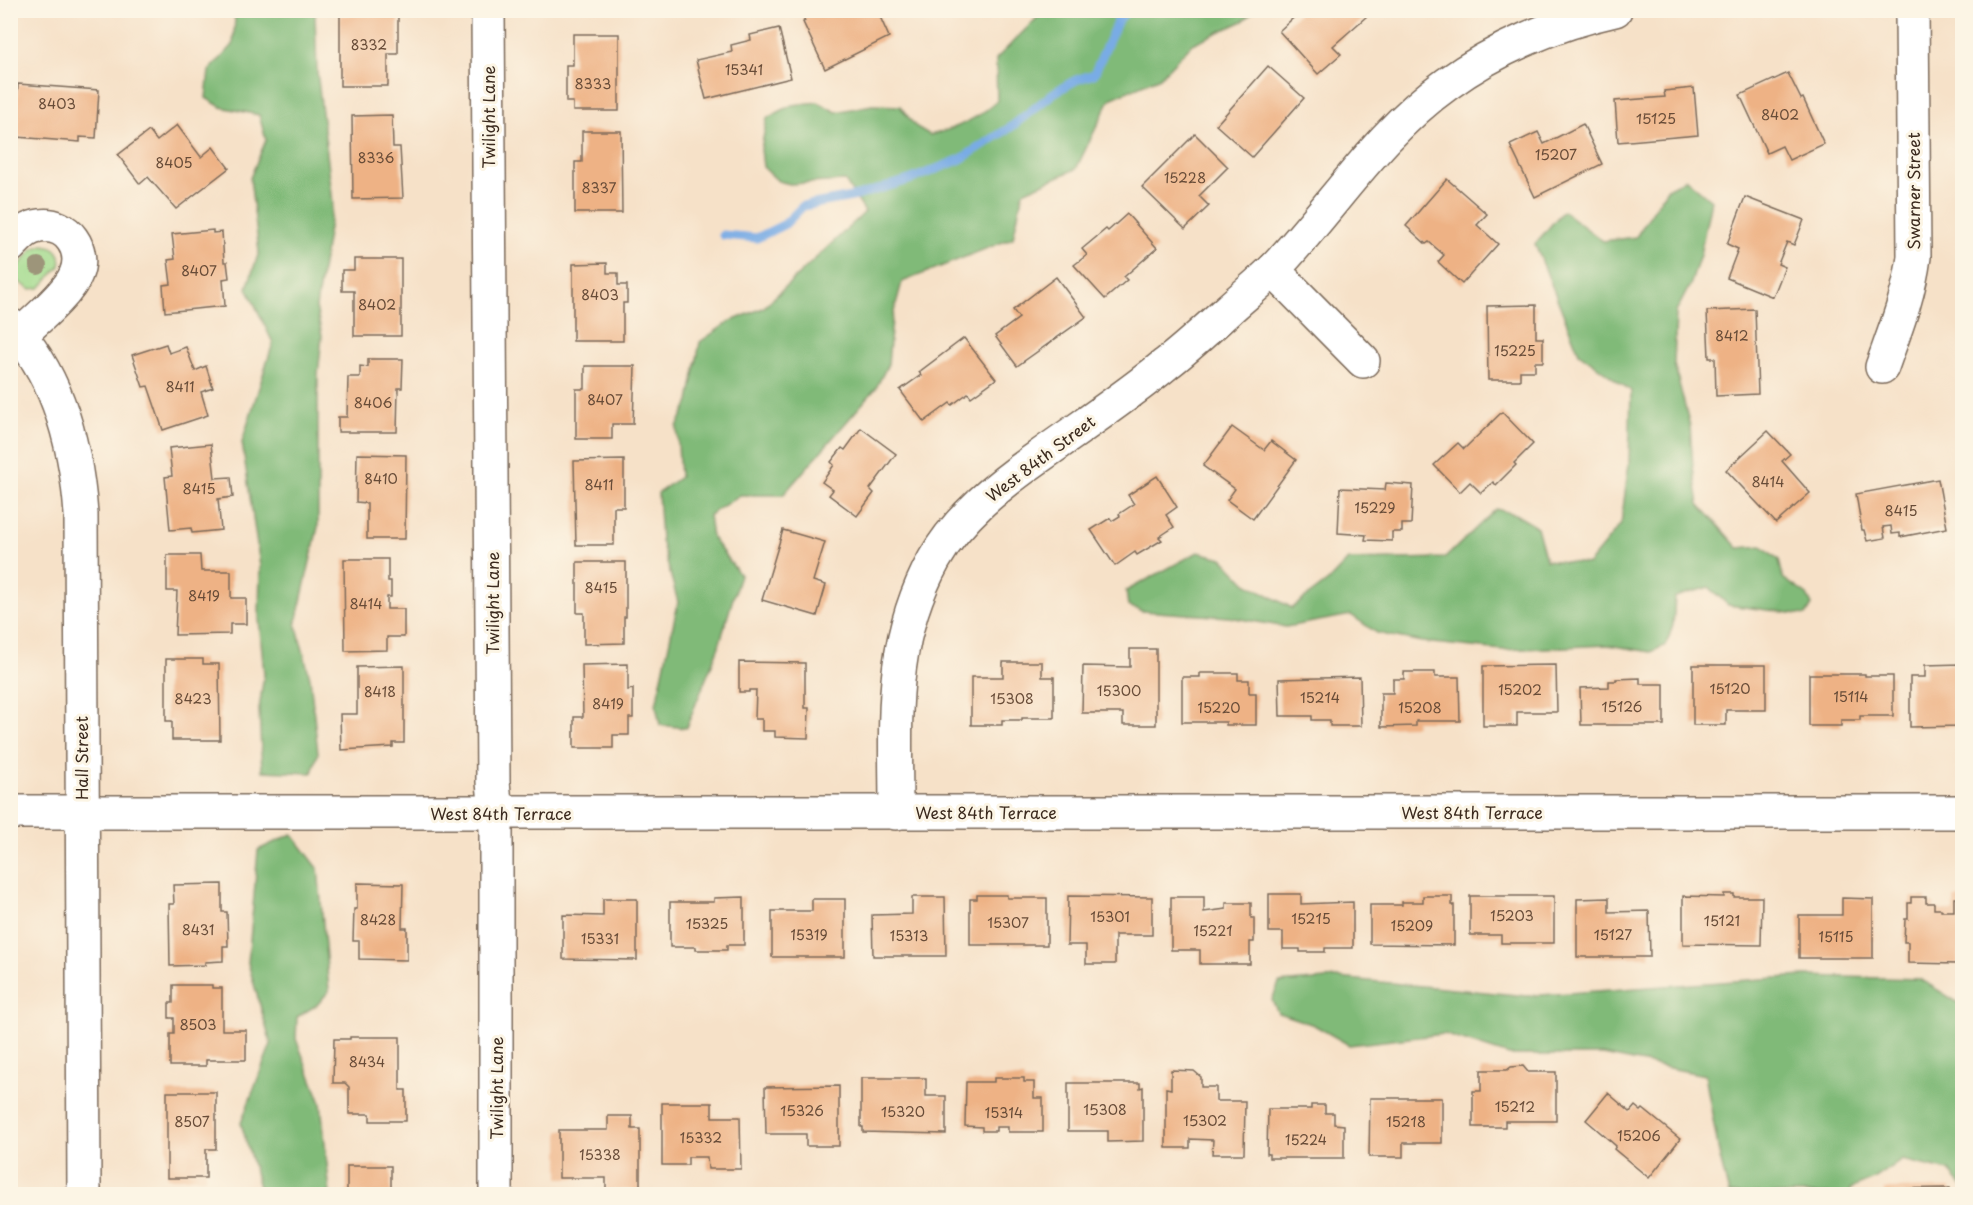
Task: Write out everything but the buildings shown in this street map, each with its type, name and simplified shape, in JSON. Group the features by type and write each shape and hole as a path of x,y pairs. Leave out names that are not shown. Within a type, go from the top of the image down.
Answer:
{"street":[{"name":"Twilight Lane","path":"488,10 493,770 496,813 496,1194"},
{"name":"West 84th Street","path":"896,813 897,688 904,635 922,585 934,560 967,514 1016,472 1167,364 1273,270 1382,144 1417,109 1445,86 1470,68 1533,37 1615,10"},
{"name":"Swarner Street","path":"1882,367 1904,307 1911,282 1914,257 1912,10"},
{"name":"Hall Street","path":"10,246 26,231 41,225 55,226 68,233 76,244 79,255 78,272 72,284 15,330 47,376 65,424 77,468 81,514 84,1194"},
{"path":"1273,270 1364,361"},
{"name":"West 84th Terrace","path":"10,812 1962,812"}],"green space":[{"path":"231,11 317,11 315,15 317,71 333,203 316,307 322,336 318,375 318,527 296,623 310,678 318,753 312,773 262,771 259,710 264,674 259,619 260,566 242,442 273,343 247,288 259,252 250,178 266,140 259,115 221,107 206,98 209,71 233,45 235,19"},
{"path":"1044,11 1254,11 1243,21 1192,44 1160,77 1110,99 1076,169 1023,192 1013,238 902,282 892,319 888,364 876,388 783,495 740,495 709,515 712,538 740,575 718,649 686,728 660,725 656,705 678,602 661,540 658,493 680,477 677,427 689,402 700,342 729,322 763,308 865,212 845,181 790,184 778,181 763,167 761,149 767,118 792,105 818,102 836,112 872,105 900,106 915,126 930,135 948,130 974,118 997,101 996,59"},
{"path":"1686,179 1711,200 1700,255 1691,283 1676,312 1674,364 1690,426 1699,504 1738,548 1762,546 1779,560 1783,578 1807,595 1812,605 1806,615 1728,605 1709,587 1675,597 1673,625 1666,645 1651,652 1608,645 1503,650 1422,642 1377,633 1351,615 1286,627 1229,617 1142,611 1128,606 1126,591 1198,552 1222,558 1246,583 1292,608 1328,581 1348,560 1445,558 1496,509 1515,514 1537,527 1546,560 1588,564 1621,524 1629,463 1631,391 1579,353 1535,244 1563,211 1603,241 1636,237 1667,189"},
{"path":"43,245 57,251 61,261 60,266 40,288 30,289 18,281 17,268 33,249"},
{"path":"292,834 318,868 329,991 317,1005 297,1017 296,1039 321,1103 330,1194 261,1194 241,1123 271,1044 248,963 258,850"},
{"path":"1804,976 1920,979 1962,1005 1962,1186 1949,1171 1902,1160 1874,1179 1850,1189 1849,1194 1729,1194 1705,1075 1603,1055 1509,1055 1444,1034 1349,1045 1314,1025 1278,1013 1272,1000 1279,983 1338,978 1527,996"}],"waterway":[{"path":"723,235 757,238 785,224 803,206 857,196 912,179 961,159 1011,127 1055,92 1076,80 1094,74 1118,20 1128,10"}]}
